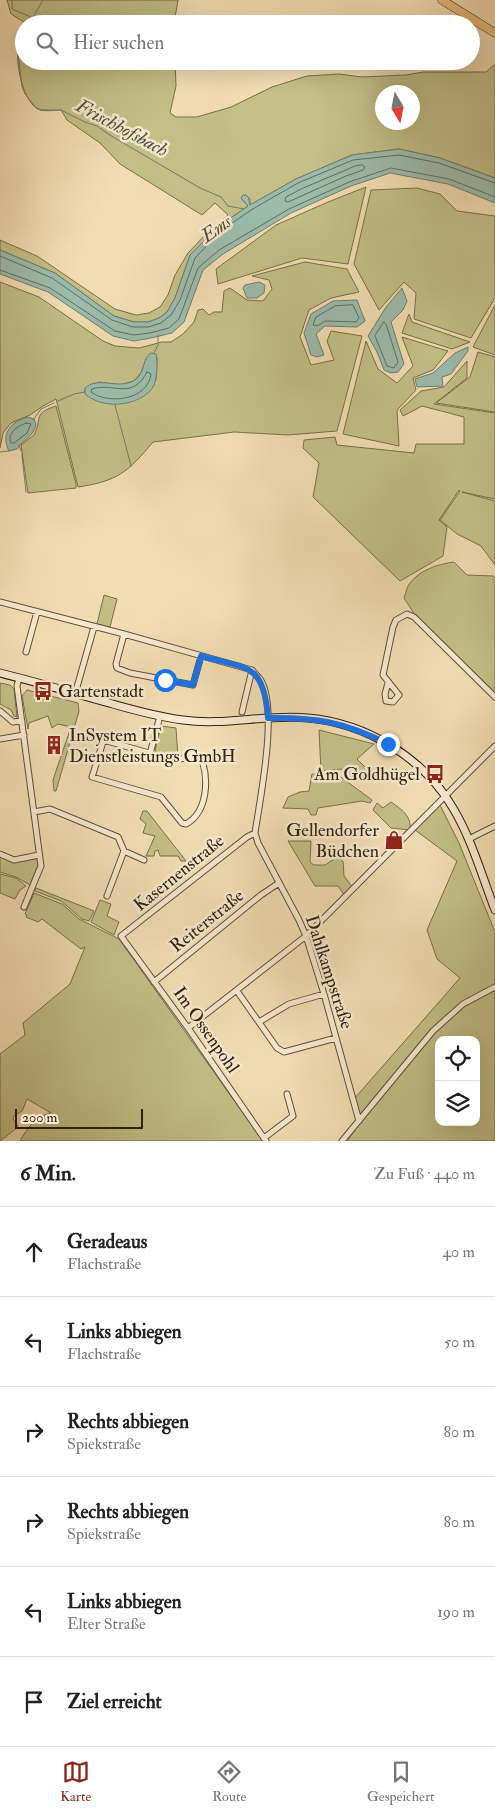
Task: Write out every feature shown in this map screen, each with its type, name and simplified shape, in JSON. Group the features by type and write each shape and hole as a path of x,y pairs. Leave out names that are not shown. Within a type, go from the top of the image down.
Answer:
{"main road":[{"path":"442,0 466,15"},
{"path":"480,24 495,33"},
{"path":"0,673 160,716 183,720 202,722 307,718 345,726 366,733 388,744 407,757 431,779 452,806 469,839 495,910"}],"street":[{"path":"0,602 252,670 260,679 264,689 268,718 268,734 255,833"},
{"path":"26,652 37,612"},
{"path":"388,683 383,675 393,626 396,620 407,614 414,617 495,697"},
{"path":"77,688 94,627"},
{"path":"124,634 116,664 117,668 130,672 193,685 201,656"},
{"path":"242,712 252,670"},
{"path":"19,678 17,686 41,866 24,907"},
{"path":"0,711 13,722 22,721"},
{"path":"150,754 160,716"},
{"path":"0,739 24,735"},
{"path":"107,741 150,754 170,759 201,758 206,786 202,806 190,822 182,823 161,797 92,777 102,742 107,741"},
{"path":"188,1028 306,936 495,746"},
{"path":"34,812 50,809 118,837 124,851 144,860"},
{"path":"469,839 495,826"},
{"name":"Dahlkampstraße","path":"255,833 258,843 306,936 359,1121"},
{"name":"Kasernenstraße","path":"121,936 247,837 255,833"},
{"path":"107,896 124,851"},
{"path":"0,854 14,860 39,855"},
{"name":"Reiterstraße","path":"154,982 261,895 279,883"},
{"name":"Im Ossenpohl","path":"121,936 265,1139"},
{"path":"342,1141 433,1031 463,1004 495,987"},
{"path":"237,991 277,1048 284,1052 336,1038"},
{"path":"259,1022 289,1004 324,994"},
{"path":"265,1139 293,1116 287,1094"}],"shaded area":[{"path":"7,0 178,0 176,15 15,16 11,14"},
{"path":"495,64 495,178 440,158 399,149 352,155 296,179 250,205 250,199 246,195 241,198 248,206 219,226 190,255 175,298 167,312 159,318 148,322 134,322 114,316 55,273 0,250 0,240 37,256 115,309 136,315 149,313 160,307 168,295 175,275 188,253 228,215 215,203 202,215 120,164 100,143 67,120 61,110 38,109 33,105 25,92 19,70 175,70 176,86 170,113 176,117 197,117 231,107 272,87 307,76 339,74 362,77 406,75 423,72 486,72"},
{"path":"366,187 348,264 302,258 218,284 216,269 276,225"},
{"path":"417,188 440,194 457,211 495,216 495,298 471,338 414,319 416,293 404,282 379,310 354,264 371,190"},
{"path":"305,262 347,269 359,292 331,298 309,310 300,337 311,365 334,360 327,341 331,331 362,336 337,431 288,435 234,432 153,442 121,474 103,482 78,487 56,399 30,415 11,423 3,433 0,448 0,282 39,297 103,341 115,346 139,348 162,342 171,342 183,334 194,322 198,310 203,309 209,315 214,312 222,312 224,291 230,288 247,300 263,301 272,289 269,280 252,276","holes":["157,357 156,380 84,391 99,382 119,385 134,381 141,373 146,359"]},
{"path":"495,305 495,355 473,347"},
{"path":"409,314 412,322 470,342 452,349 402,333"},
{"path":"402,337 448,351 433,370 413,378 416,390 397,410 399,446 343,434 366,341 378,369 397,383 413,366"},
{"path":"478,352 495,357 495,412 436,403 470,377"},
{"path":"467,361 467,378 434,404 495,413 495,499 462,492 495,501 495,565 481,546 457,534 440,520 459,490 439,520 447,527 443,556 400,581 313,497 319,463 303,448 304,440 335,437 337,445 414,453 416,444 464,444 464,417 422,406 403,416 400,410 421,391 444,387"},
{"path":"56,406 76,488 28,493 21,445 34,435 41,414"},
{"path":"454,562 467,575 493,576 495,578 495,695 415,615 404,598 409,584 414,578 436,566"},
{"path":"104,595 117,599 110,627 97,624"},
{"path":"0,683 10,685 14,689 17,717 14,716 11,710 0,704"},
{"path":"27,690 78,703 79,711 56,791 54,791 53,780 71,727 58,724 52,728 48,716 29,723 28,729 22,696"},
{"path":"161,726 176,728 178,757 157,753 155,750"},
{"path":"319,730 374,744 357,759 368,770 354,777 341,769 321,771"},
{"path":"312,774 338,775 372,800 370,803 362,801 318,808 316,815 311,815 308,809 283,808 288,797 300,792 309,791"},
{"path":"391,802 408,817 410,830 391,828 373,810 377,803 383,808"},
{"path":"440,805 459,843 495,932 495,1141 347,1141 361,1122 354,1099 460,978 437,959 427,930 457,861 415,830"},
{"path":"143,811 147,811 186,861 181,861 178,856 160,856 158,850 155,851 154,856 146,856 155,836 143,833 146,824 140,819"},
{"path":"288,841 311,841 310,862 314,865 325,865 337,857 343,861 344,876 353,888 345,896 338,886 315,886"},
{"path":"0,856 13,862 37,858 38,865 30,885 16,877 0,872"},
{"path":"0,874 16,878 26,886 20,890 15,899 0,893"},
{"path":"36,888 94,911 89,921 82,919 61,901 35,891"},
{"path":"34,893 62,904 79,919 119,939 263,1141 20,1141 32,1123 51,1113 27,1099 22,1111 14,1116 13,1119 18,1126 17,1128 0,1141 0,1054 25,1035 23,1023 70,984 85,947 81,949 42,919 38,922 26,917 27,915 25,914"},
{"path":"100,900 111,904 107,916 119,922 114,935 91,922"}],"water":[{"name":"Ems","path":"399,149 440,158 495,178 495,203 448,184 390,173 351,186 291,213 223,254 203,270 184,322 172,333 134,341 113,336 48,292 0,274 0,250 55,273 114,316 134,322 148,322 159,318 167,312 175,298 190,255 219,226 248,206 241,198 243,195 248,197 250,205 296,179 352,155"},
{"path":"259,282 265,285 264,293 257,298 247,298 243,288 245,285"},
{"path":"402,288 407,301 403,310 391,322 404,364 398,372 391,373 384,370 368,336 386,307"},
{"path":"357,300 365,321 357,327 325,326 316,334 324,355 317,357 311,355 304,333 311,314 333,301"},
{"path":"468,347 468,351 451,374 442,377 443,386 417,387 415,379 433,373 455,353"},
{"path":"151,353 156,354 157,360 155,384 143,396 127,403 109,404 92,399 85,394 85,388 95,383 123,384 134,381 141,373 145,360"},
{"path":"28,417 34,419 36,424 33,432 17,449 9,451 6,439 9,429 12,425"}],"waterway":[{"path":"12,0 12,9 26,15"},
{"name":"Frischhofsbach","path":"34,15 43,0"},
{"name":"Frischhofsbach","path":"20,70 22,87 36,108 41,110 61,110 97,126 200,188 221,197 228,206 244,209"},
{"path":"154,353 158,345 158,335"},
{"path":"58,401 74,394 85,392"},
{"path":"33,420 41,409 54,403"},
{"path":"115,405 131,466"},
{"path":"19,445 21,451"},
{"path":"0,452 9,451"},
{"path":"22,455 26,492"}],"place":[{"name":"Gartenstadt","path":"43,691"},
{"name":"InSystem IT Dienstleistungs GmbH","path":"54,745"},
{"name":"Am Goldhügel","path":"435,774"},
{"name":"Gellendorfer Büdchen","path":"394,840"}],"route":[{"path":"165,680 193,685 201,656 252,670 260,679 264,689 268,718 307,718 326,721 360,731 388,744"}]}
